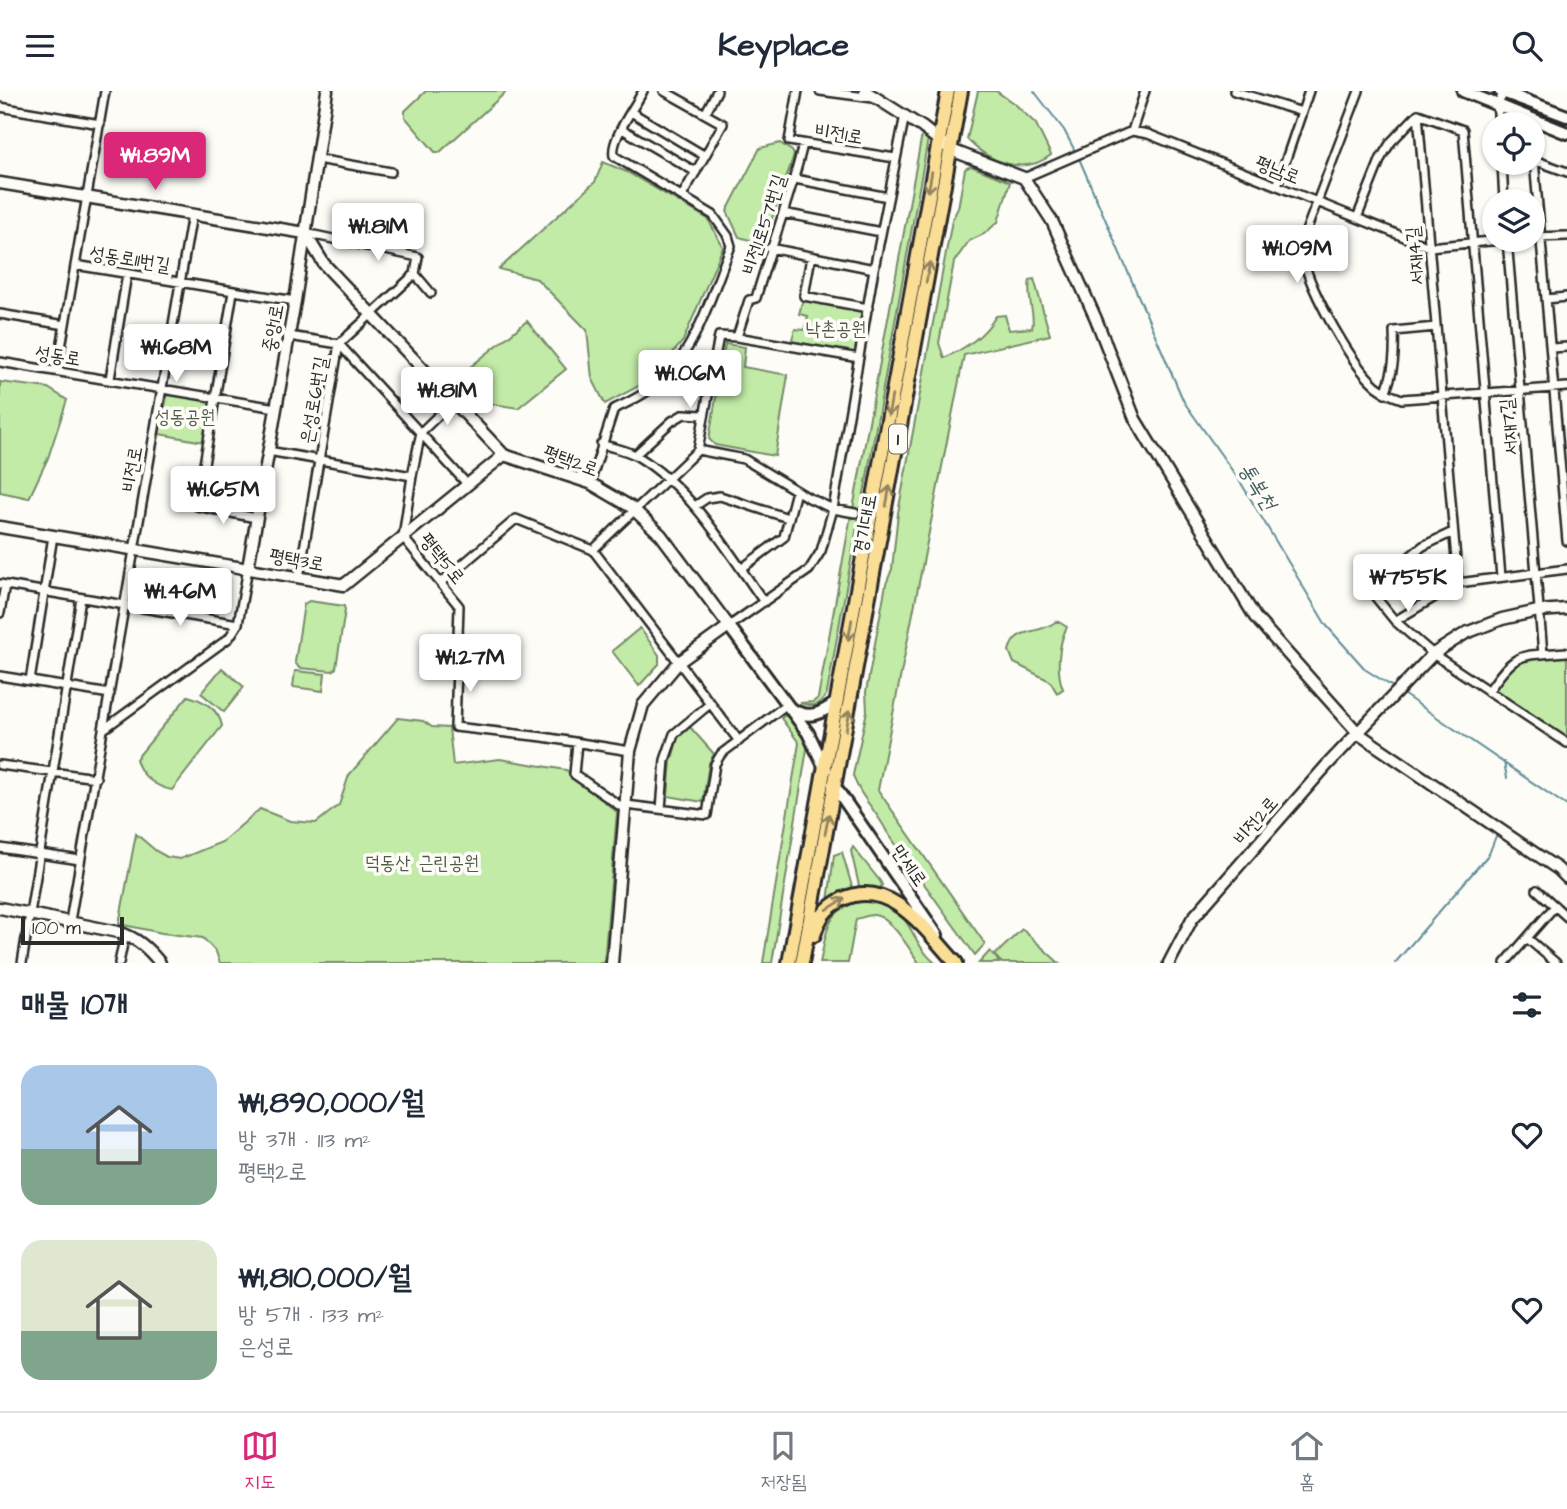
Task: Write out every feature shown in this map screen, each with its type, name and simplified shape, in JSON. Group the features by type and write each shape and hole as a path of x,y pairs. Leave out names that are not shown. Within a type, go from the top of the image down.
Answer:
{"main road":[{"name":"경기대로","path":"789,963 948,91"},
{"name":"경기대로","path":"805,963 834,787 961,91"},
{"path":"1463,91 1567,133"},
{"path":"1502,92 1567,116"},
{"name":"평택2로","path":"729,626 808,733 834,787"},
{"path":"787,706 802,715 813,716 837,702"},
{"name":"만세로","path":"834,787 957,963"},
{"path":"805,963 818,921 827,909 856,894 869,893 886,896 899,905 957,963"}],"street":[{"name":"성동로11번길","path":"57,371 105,91"},
{"name":"중앙1로","path":"238,624 295,301 327,91"},
{"path":"590,483 614,409 633,400 665,377 690,344 731,246 728,236 713,215 614,156 612,149 643,91"},
{"path":"664,91 723,124 682,196"},
{"path":"705,114 717,91"},
{"name":"비전1로","path":"798,91 789,141 895,158"},
{"name":"비전1로","path":"820,91 877,98"},
{"path":"865,91 905,115 951,150 1024,178 1052,221 1096,319 1135,419 1255,617 1359,734 1478,813 1567,878"},
{"path":"1024,178 1132,131 1145,91"},
{"path":"1234,91 1302,112"},
{"path":"1278,186 1309,91"},
{"path":"1360,91 1306,231 1303,252 1309,277 1344,344 1370,380 1385,393 1402,399 1567,387"},
{"path":"1498,112 1497,104 1502,92"},
{"path":"0,107 100,124"},
{"path":"631,112 705,156"},
{"path":"1357,218 1381,158 1391,142 1418,114 1463,130 1502,577"},
{"name":"서재4길","path":"1418,114 1458,583"},
{"path":"612,963 630,751 643,705 679,662 809,570 821,551 833,509 874,269 905,115"},
{"path":"622,129 695,172"},
{"name":"평남로","path":"1132,131 1147,134 1429,247"},
{"name":"비전1로57번길","path":"737,337 749,300 756,298 795,179 803,143"},
{"path":"317,159 391,172"},
{"path":"1545,164 1567,172"},
{"path":"795,179 888,197"},
{"path":"0,186 305,233 418,257 415,275 339,344"},
{"path":"783,213 881,232"},
{"name":"비전로","path":"70,921 192,217"},
{"name":"평택2로","path":"305,233 324,264 504,455 590,483 634,509 661,535 729,626"},
{"path":"1545,236 1567,236"},
{"path":"1429,247 1482,242"},
{"path":"770,249 874,269"},
{"name":"서재7길","path":"1508,252 1543,654"},
{"path":"1543,252 1557,424 1564,472 1567,541"},
{"path":"811,257 804,296 868,308"},
{"name":"성동로11번길","path":"75,265 295,301"},
{"path":"110,379 127,274"},
{"path":"415,275 431,293"},
{"path":"233,292 197,506 256,518"},
{"path":"1546,299 1567,297"},
{"path":"0,314 65,325"},
{"path":"1385,393 1396,355 1394,331 1436,327"},
{"path":"289,336 339,344 468,485"},
{"path":"593,550 698,450 719,337 737,337 859,358"},
{"name":"은성로6번길","path":"299,578 339,344"},
{"path":"1551,348 1567,347"},
{"name":"성동로","path":"0,362 276,408"},
{"path":"403,537 421,432 453,401"},
{"path":"635,455 672,421 684,414 703,415"},
{"path":"1557,424 1567,423"},
{"path":"601,444 635,455 667,479 695,506 764,602"},
{"path":"698,450 744,459 796,491 833,509 855,513"},
{"name":"은성로6번길","path":"268,451 412,476"},
{"name":"평택3로","path":"0,527 344,585 504,455"},
{"path":"741,569 784,537 796,491"},
{"path":"695,506 707,498 720,496 788,518"},
{"path":"442,582 516,520 593,550 739,741"},
{"path":"1453,532 1423,546 1368,589 1395,621 1433,655 1567,743"},
{"path":"30,681 52,536"},
{"name":"평택5로","path":"403,537 459,606 455,727 630,751"},
{"path":"1395,621 1458,583 1567,569"},
{"path":"0,613 2,585 238,624 229,638 104,729"},
{"path":"22,963 81,598"},
{"path":"1433,655 1466,633 1502,619 1538,611 1567,609"},
{"path":"1488,692 1506,666 1519,657 1567,652"},
{"name":"비전2로","path":"1169,963 1192,919 1327,765 1433,655"},
{"path":"0,676 110,694"},
{"path":"661,809 665,760 674,734 711,703"},
{"path":"578,743 574,773 626,807 707,814 715,764 721,754 787,706"},
{"path":"0,765 96,778"},
{"path":"0,848 80,860"},
{"path":"1538,890 1567,917"},
{"path":"1505,963 1555,906"},
{"path":"0,908 125,934 146,946 160,963"},
{"path":"119,963 125,934"},
{"path":"1527,938 1556,963"}],"green space":[{"path":"426,91 506,92 440,152 435,152 405,117 405,111"},
{"path":"978,91 996,91 1016,105 1036,124 1051,155 1029,165 1018,165 996,160 976,147 967,139"},
{"path":"922,134 928,139 861,510 853,509"},
{"path":"780,143 794,155 763,244 739,237 727,211 760,148"},
{"path":"603,162 627,172 708,219 723,247 683,341 650,380 605,404 592,378 587,330 537,279 499,269 595,182"},
{"path":"971,166 1010,182 998,222 984,234 969,241 954,262 939,343 944,358 974,341 996,316 1005,315 1009,330 1032,328 1029,287 1030,280 1034,279 1050,335 964,355 878,790 985,944 975,955 887,832 859,790 853,775 867,711 866,692 886,584 892,569 898,513 952,220 958,208 965,169"},
{"name":"낙촌공원","path":"803,299 861,309 864,313 857,354 791,343 795,329 804,330 808,316 799,314"},
{"path":"527,321 566,369 518,408 487,403 463,373"},
{"path":"725,344 745,347 743,367 788,375 775,456 715,445 709,439"},
{"path":"0,382 48,388 67,400 48,458 29,498 0,492"},
{"name":"성동공원","path":"168,392 211,399 204,442 159,434"},
{"path":"851,515 859,516 827,693 819,703 800,703 813,702 818,698"},
{"path":"309,601 344,606 336,668 333,671 299,668 295,662 304,604"},
{"path":"1057,621 1067,627 1059,658 1059,675 1063,689 1057,693 1050,681 1014,663 1009,651 1012,643 1022,634 1042,629"},
{"path":"640,628 659,655 659,664 639,686 612,651"},
{"path":"1567,652 1567,743 1488,692 1519,657"},
{"path":"222,668 244,687 224,712 201,693"},
{"path":"295,671 325,674 323,691 293,687"},
{"path":"188,696 210,706 218,715 222,726 172,790 150,780 141,771 136,759"},
{"path":"786,715 806,741 807,749 772,963 763,963 799,743 781,718"},
{"name":"덕동산 근린공원","path":"398,718 423,721 432,727 449,728 453,765 500,759 566,770 617,812 604,963 220,963 216,952 203,938 119,924 136,834 156,851 167,857 180,859 222,842 260,809 290,821 316,823 339,805 349,775"},
{"path":"690,727 714,754 709,763 703,802 668,796 671,762 678,738"},
{"path":"853,847 880,881 880,888 860,890 851,851"},
{"path":"842,852 853,890 828,901 834,855"},
{"path":"868,900 894,908 935,963 919,963 893,927 873,915 856,919 848,963 820,963 828,929 836,914 854,903"},
{"path":"1022,929 1059,963 1002,963 995,956 999,963 979,963 990,951 994,956"}],"waterway":[{"name":"통복천","path":"1034,91 1064,130 1075,151"},
{"name":"통복천","path":"1078,156 1184,402 1241,483 1326,625 1366,670 1396,689"},
{"name":"통복천","path":"1400,692 1567,806"},
{"path":"1504,762 1507,778"},
{"path":"1395,963 1489,854 1496,836"}]}
